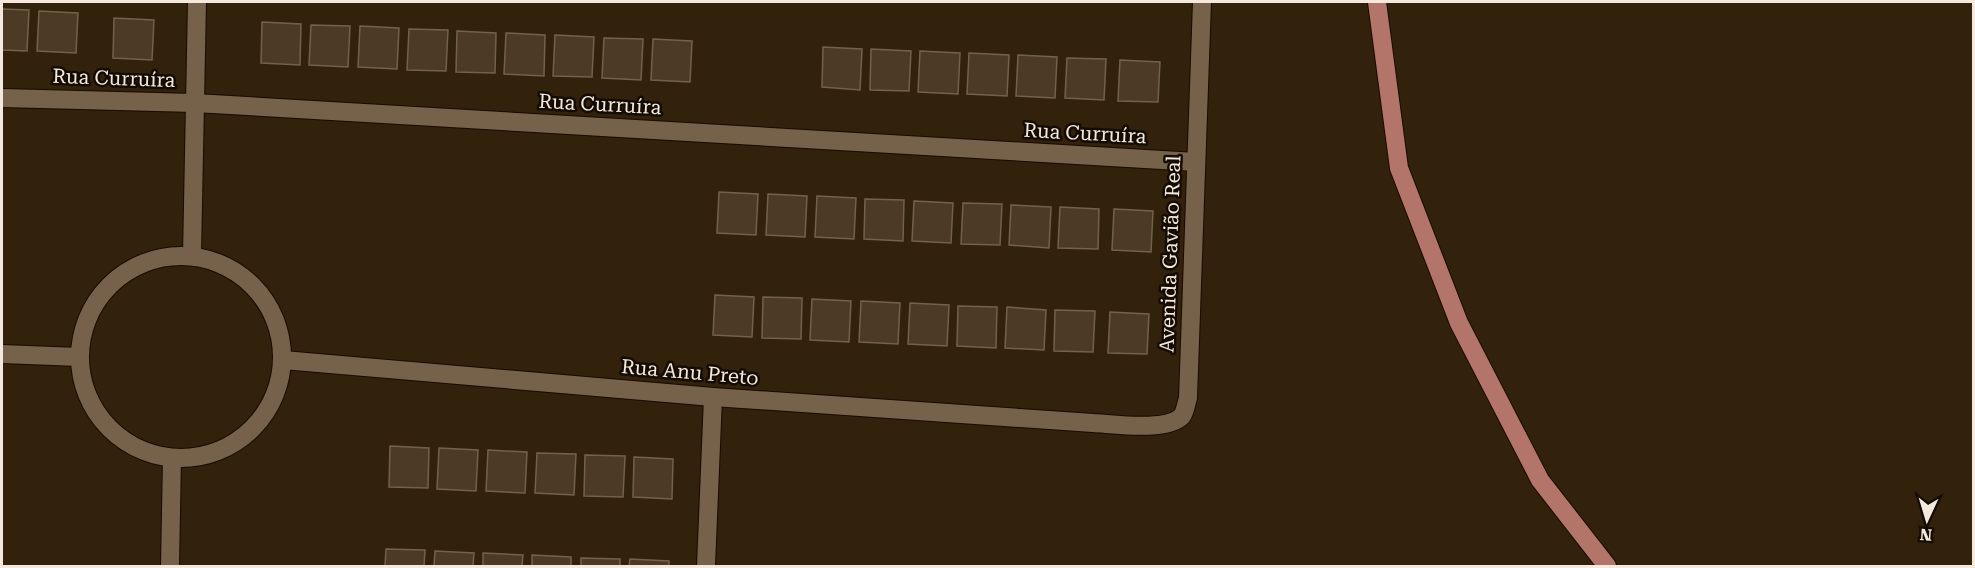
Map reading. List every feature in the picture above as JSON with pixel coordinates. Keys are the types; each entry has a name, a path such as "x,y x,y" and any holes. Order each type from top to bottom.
{"main road":[{"path":"1377,2 1399,168 1459,323 1540,480 1607,567"}],"street":[{"path":"192,255 197,2"},
{"name":"Avenida Gavião Real","path":"1093,423 1171,424 1183,415 1188,398 1202,2"},
{"name":"Rua Curruíra","path":"2,98 195,103 1196,162"},
{"path":"192,255 212,261 242,275 264,299 279,328 283,360 277,393 260,421 236,443 205,456 172,458 143,451 117,436 97,414 84,387 79,357 87,319 109,286 141,264 192,255"},
{"path":"2,354 79,357"},
{"name":"Rua Anu Preto","path":"283,360 713,396 1093,423"},
{"path":"706,567 713,396"},
{"path":"170,567 172,458"}],"building":[{"path":"2,9 29,10 27,51 2,50"},
{"path":"39,11 78,13 76,53 37,51"},
{"path":"114,18 154,20 152,60 113,58"},
{"path":"262,22 301,24 300,65 261,63"},
{"path":"311,25 350,26 348,67 309,65"},
{"path":"360,26 399,28 397,69 358,67"},
{"path":"409,29 448,30 446,71 407,70"},
{"path":"457,31 496,33 495,73 456,72"},
{"path":"506,33 545,35 544,76 504,74"},
{"path":"555,35 594,37 592,77 553,76"},
{"path":"604,38 643,39 641,80 602,78"},
{"path":"653,39 692,41 690,82 651,80"},
{"path":"823,47 862,49 860,90 822,87"},
{"path":"871,49 911,51 909,91 870,90"},
{"path":"920,51 960,53 958,94 918,92"},
{"path":"969,53 1009,55 1007,96 967,94"},
{"path":"1018,55 1057,57 1055,98 1016,96"},
{"path":"1067,58 1106,59 1104,100 1065,98"},
{"path":"1120,60 1160,62 1158,102 1118,101"},
{"path":"719,192 758,194 756,235 717,233"},
{"path":"768,194 807,196 805,237 766,235"},
{"path":"817,196 856,198 854,239 815,237"},
{"path":"865,199 904,200 903,241 864,239"},
{"path":"914,201 953,203 951,243 912,241"},
{"path":"963,203 1002,204 1000,245 961,244"},
{"path":"1011,205 1051,207 1049,248 1009,245"},
{"path":"1060,207 1099,209 1098,249 1058,248"},
{"path":"1114,209 1153,211 1151,252 1112,250"},
{"path":"715,295 754,297 752,337 713,335"},
{"path":"763,297 802,298 801,339 762,338"},
{"path":"812,299 851,301 849,342 810,340"},
{"path":"861,301 900,303 898,344 859,342"},
{"path":"910,303 949,305 947,346 908,344"},
{"path":"958,306 997,307 996,348 957,346"},
{"path":"1007,307 1046,310 1044,350 1005,348"},
{"path":"1055,310 1095,311 1093,352 1054,351"},
{"path":"1110,312 1149,314 1147,354 1108,353"},
{"path":"390,446 429,448 428,488 389,487"},
{"path":"439,448 478,450 476,491 437,489"},
{"path":"488,450 527,452 525,493 486,491"},
{"path":"537,453 576,454 574,495 535,493"},
{"path":"585,455 625,456 623,497 584,496"},
{"path":"634,457 673,459 672,499 633,497"},
{"path":"386,549 425,550 424,566 385,566"},
{"path":"435,551 474,553 473,566 434,566"},
{"path":"483,553 523,555 522,566 483,566"},
{"path":"532,555 571,557 571,566 532,566"},
{"path":"581,558 620,559 620,566 581,566"},
{"path":"630,559 669,561 669,566 629,566"}]}
